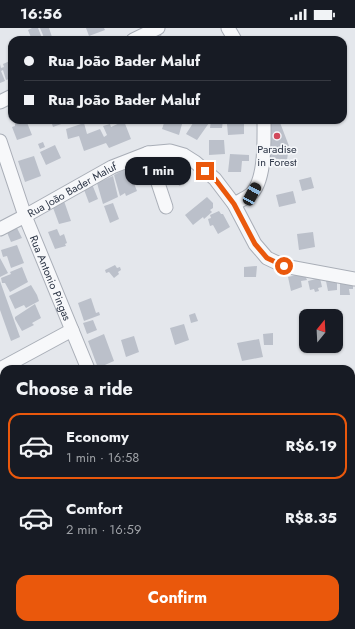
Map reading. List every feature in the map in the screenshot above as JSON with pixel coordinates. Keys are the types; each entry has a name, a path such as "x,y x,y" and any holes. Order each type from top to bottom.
{"street":[{"path":"141,36 158,28"},
{"path":"234,204 252,194 260,178 264,158 264,124"},
{"name":"Rua Antonio Pingas","path":"0,141 25,216 86,365"},
{"name":"Rua João Bader Maluf","path":"0,229 112,167 148,153 170,151 184,155 215,179 234,204 255,244 267,258 284,266 355,279"},
{"path":"148,153 166,207"},
{"path":"7,365 72,330"}],"building":[{"path":"38,28 41,36 30,36 28,30"},
{"path":"40,28 49,28 52,36 43,36"},
{"path":"86,28 104,28 105,30 89,36"},
{"path":"8,62 8,79 6,80 3,70 1,71 5,81 0,83 0,64 1,68 4,67 3,64"},
{"path":"15,124 28,124 32,135 17,140 12,127 15,126"},
{"path":"52,124 61,124 53,127"},
{"path":"84,124 87,134 100,129 104,137 107,135 103,126 110,124 111,127 118,124 125,124 131,139 109,148 106,143 84,151 79,136 68,139 66,129"},
{"path":"164,124 182,124 179,135 162,129"},
{"path":"192,124 208,124 197,140 186,134"},
{"path":"210,124 222,124 222,128 210,128"},
{"path":"227,124 244,124 244,134 228,135"},
{"name":"Paradise in Forest","path":"266,124 281,124 289,146 287,160 271,158 271,164 265,164"},
{"path":"209,140 224,140 225,154 209,155"},
{"path":"43,142 45,147 40,149 38,144"},
{"path":"55,145 61,158 46,165 40,152"},
{"path":"230,154 249,155 249,161 242,161 241,172 228,172"},
{"path":"34,156 41,176 25,182 18,161"},
{"path":"154,156 168,157 167,159 169,159 169,166 166,168 154,167"},
{"path":"175,163 188,173 180,186 165,175"},
{"path":"128,168 137,191 126,196 125,193 120,196 114,175"},
{"path":"113,176 118,197 103,204 97,183"},
{"path":"311,177 314,188 302,191 299,180"},
{"path":"92,184 98,199 89,203 83,187"},
{"path":"293,191 296,203 279,207 276,195"},
{"path":"207,197 213,203 213,208 210,210 212,212 204,219 203,217 193,225 185,215"},
{"path":"64,201 71,221 59,224 52,205"},
{"path":"113,203 119,219 110,223 104,206"},
{"path":"219,211 223,214 230,227 218,234 213,225 210,226 208,219 211,218 210,215"},
{"path":"16,226 22,238 11,242 6,230"},
{"path":"57,229 60,236 64,234 67,243 65,244 66,246 55,249 48,232"},
{"path":"313,232 315,247 299,250 297,234"},
{"path":"17,245 24,263 11,268 7,256 3,257 1,250"},
{"path":"0,258 8,273 0,277"},
{"path":"115,265 117,268 120,267 121,270 114,278 109,272 106,273 105,270"},
{"path":"257,266 256,277 244,277 244,267"},
{"path":"22,267 28,282 10,292 5,283 2,283 1,278"},
{"path":"304,273 307,280 301,281 302,287 291,291 288,277"},
{"path":"320,278 322,287 318,288 319,291 315,292 314,289 310,290 308,281"},
{"path":"338,280 339,283 337,283 337,290 328,291 326,281"},
{"path":"0,281 20,337 11,341 0,310"},
{"path":"340,281 353,281 353,289 349,289 350,295 340,295"},
{"path":"31,285 39,301 26,308 24,305 15,309 9,296"},
{"path":"91,298 96,313 99,312 100,315 84,321 78,303"},
{"path":"35,304 41,318 32,323 34,325 22,331 15,317"},
{"path":"195,313 198,321 191,323 189,315"},
{"path":"93,320 97,330 87,334 83,323"},
{"path":"184,324 189,340 175,345 170,328"},
{"path":"273,333 273,345 264,345 263,334"},
{"path":"104,334 114,361 105,365 97,365 88,341"},
{"path":"134,336 139,352 126,357 121,340"},
{"path":"259,339 263,357 242,361 237,343"}],"place":[{"name":"Paradise in Forest","path":"277,136"}],"route":[{"path":"205,171 215,179 234,204 255,244 267,258 284,266"}]}
